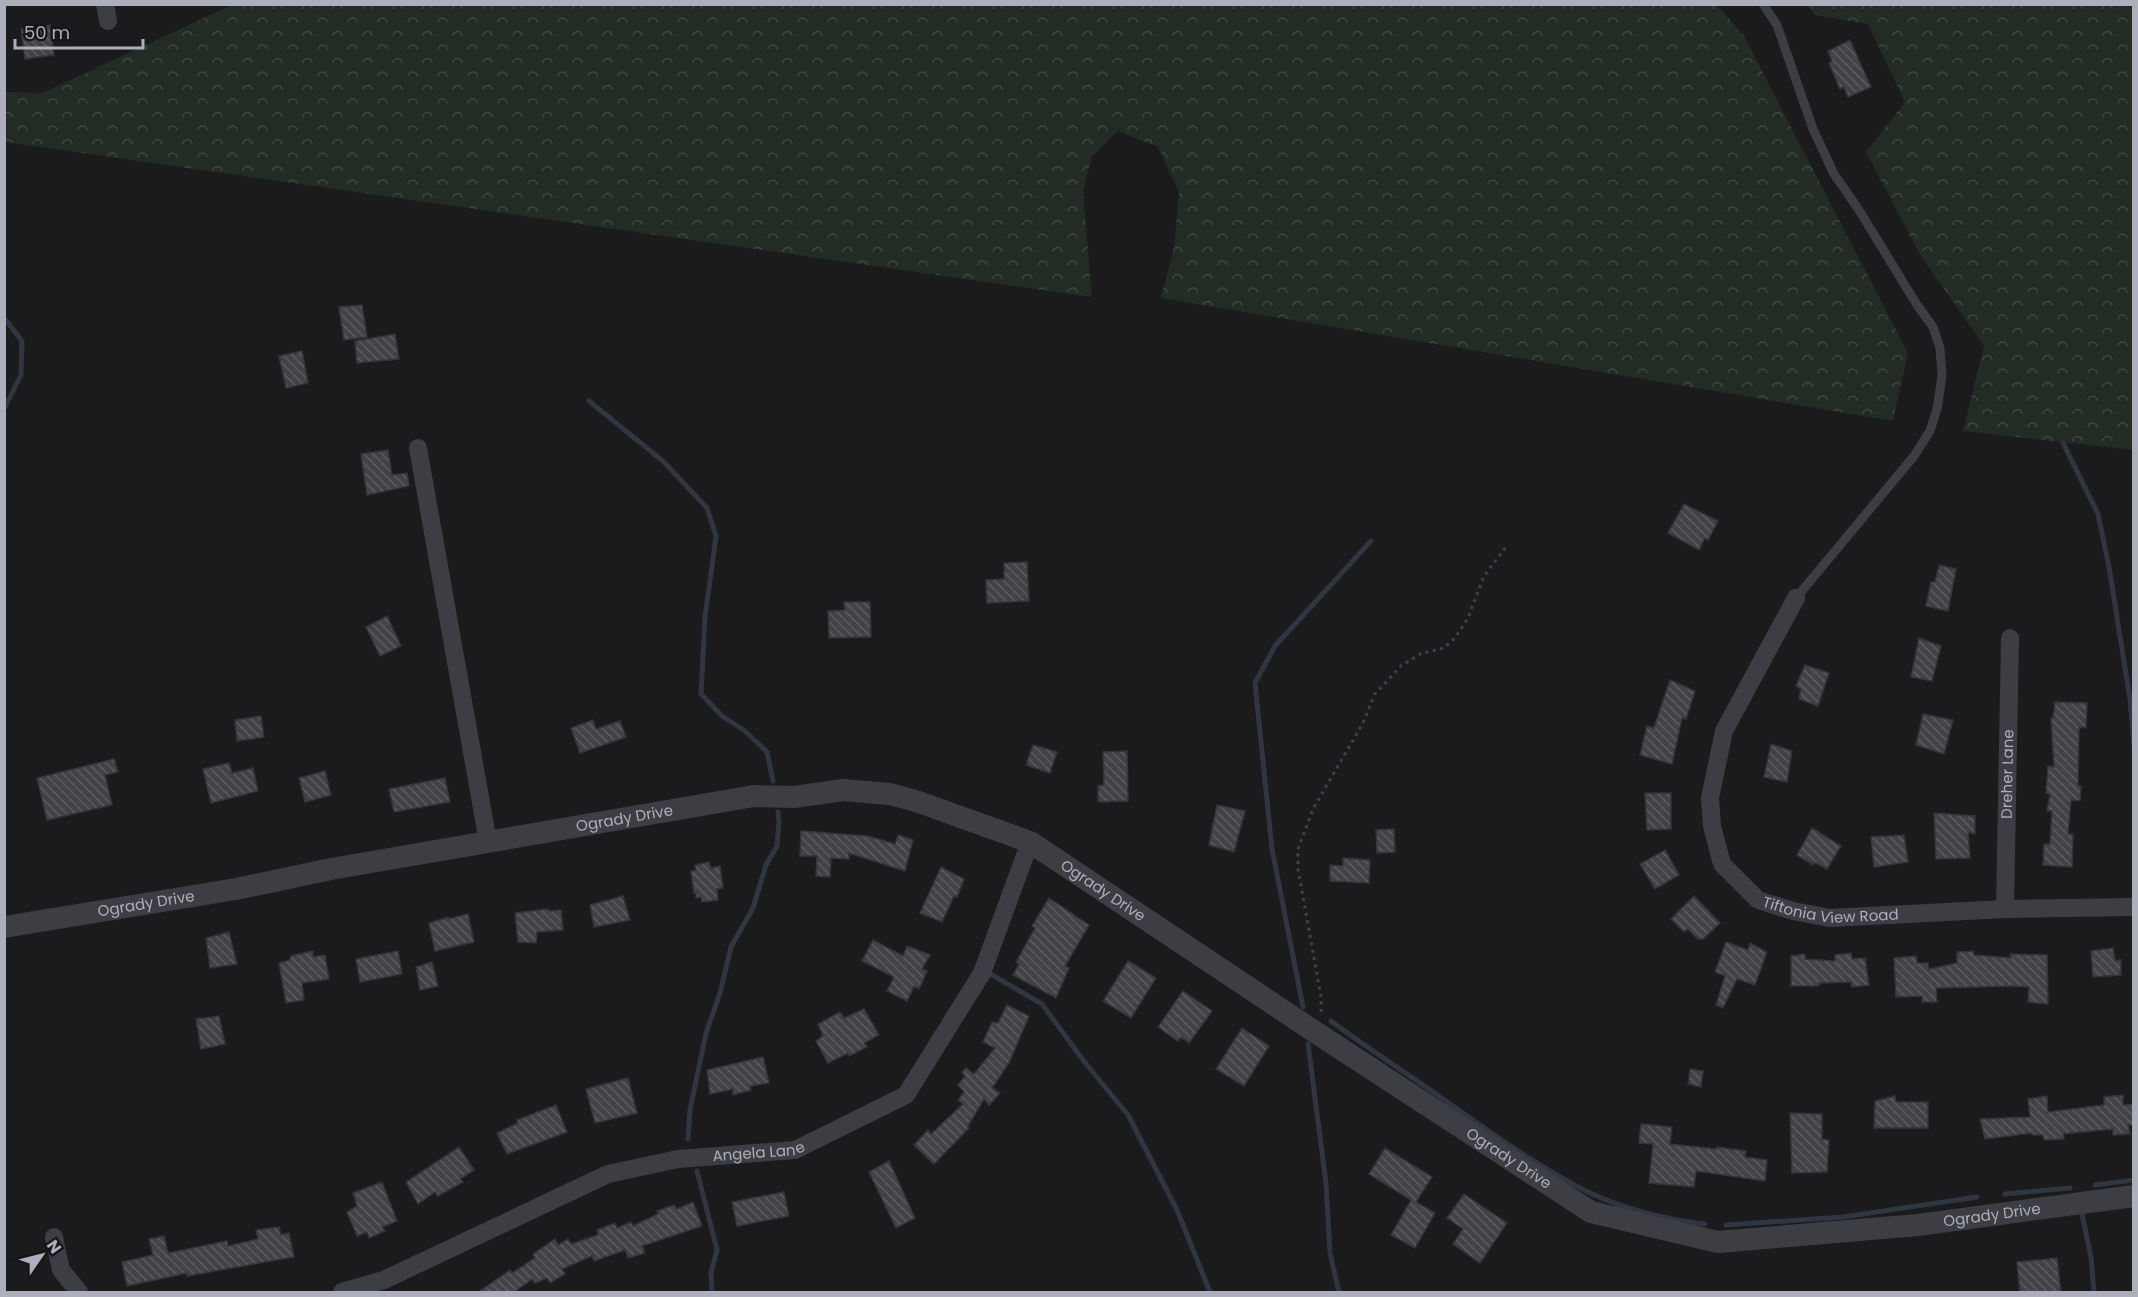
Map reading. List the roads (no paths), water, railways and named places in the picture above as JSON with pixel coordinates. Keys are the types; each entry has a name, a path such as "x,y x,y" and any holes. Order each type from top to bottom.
{"street":[{"path":"418,448 488,842"},
{"name":"Tiftonia View Road","path":"1796,598 1724,731 1710,798 1712,826 1722,864 1758,900 1793,911 1830,918 2005,909 2133,907"},
{"name":"Dreher Lane","path":"2005,909 2010,638"},
{"name":"Ogrady Drive","path":"4,927 259,885 332,869 754,796 794,797 843,790 890,794 916,801 1030,842 1591,1212 1718,1242 1918,1225 2133,1196"},
{"name":"Angela Lane","path":"342,1293 384,1280 608,1174 678,1159 795,1150 906,1095 982,973 1030,842"},
{"path":"54,1237 61,1270 79,1293"}],"lane":[{"path":"1763,4 1777,25 1813,129 1834,174 1933,327 1940,348 1941,367 1937,409 1930,431 1914,456 1796,598"}],"waterway":[{"path":"4,318 22,341 21,375 4,409"},
{"path":"589,401 664,462 707,508 716,536 705,617 701,694 722,716 745,731 767,752 773,781"},
{"path":"2063,443 2098,514 2109,567 2130,699 2134,746"},
{"path":"1303,1007 1272,849 1255,683 1275,646 1371,541"},
{"path":"688,1139 690,1110 706,1033 720,993 731,947 753,908 766,865 777,846 778,812"},
{"path":"992,975 1042,1004 1083,1060 1128,1115 1177,1210 1210,1292"},
{"path":"1331,1021 1493,1134 1567,1181 1599,1197 1629,1208 1676,1220 1705,1224"},
{"path":"1308,1044 1326,1183 1330,1253 1339,1292"},
{"path":"697,1171 717,1250 711,1273 712,1292"},
{"path":"2095,1185 2134,1180"},
{"path":"2005,1194 2070,1188"},
{"path":"1726,1225 1843,1217 1977,1197"},
{"path":"2082,1214 2091,1257 2094,1292"}]}
